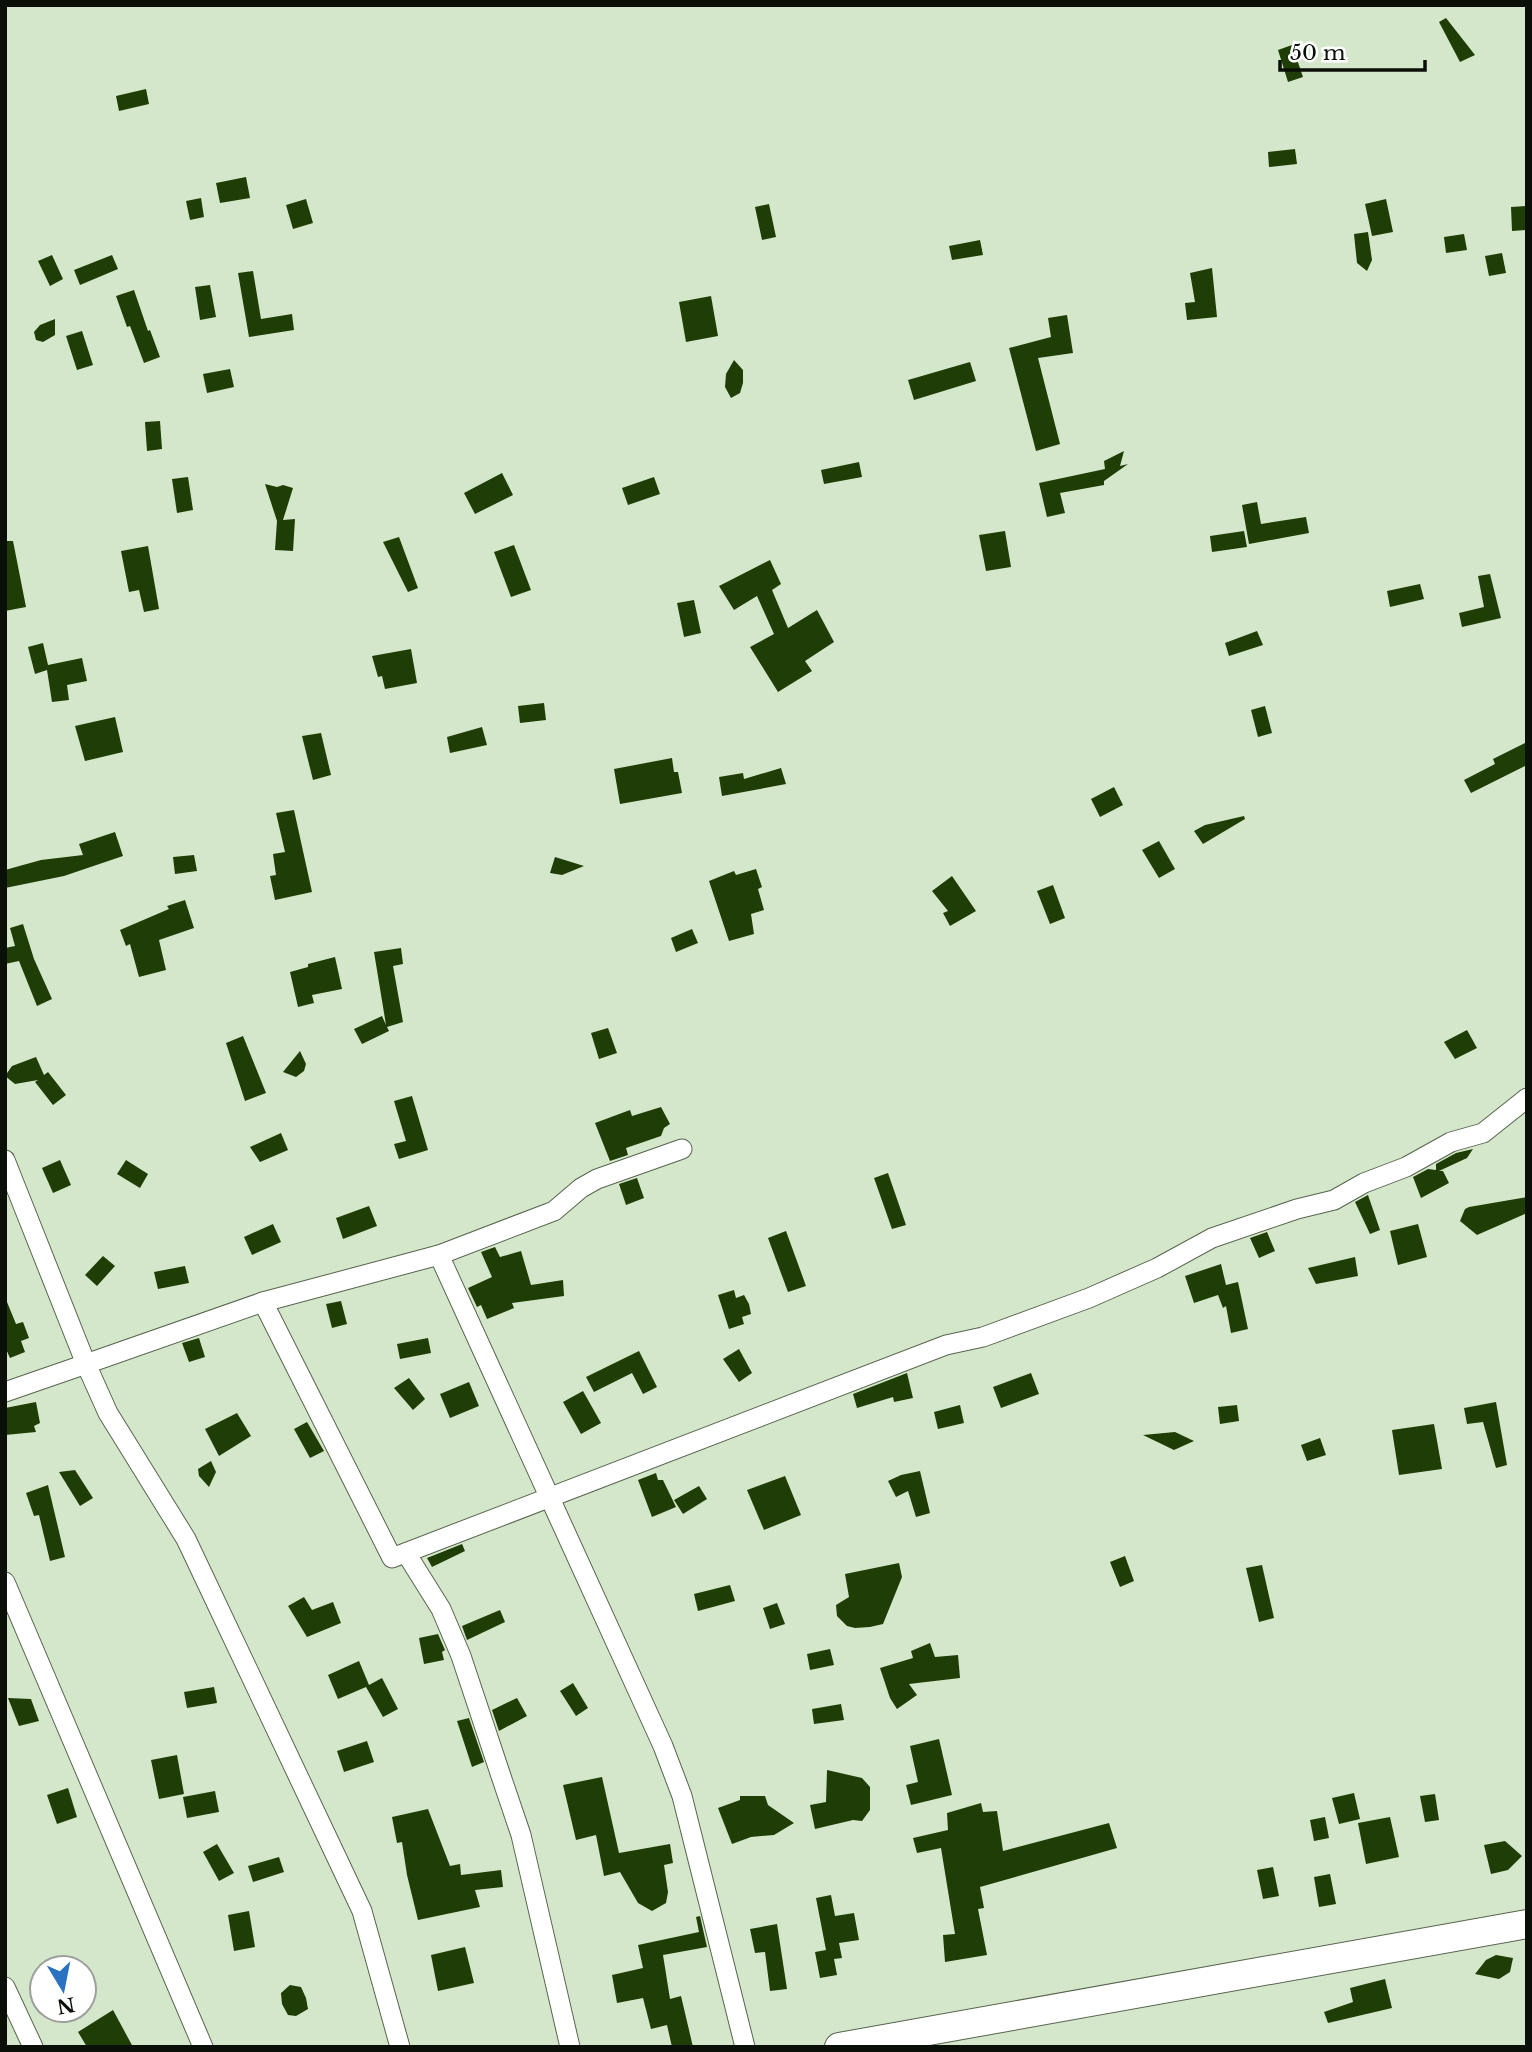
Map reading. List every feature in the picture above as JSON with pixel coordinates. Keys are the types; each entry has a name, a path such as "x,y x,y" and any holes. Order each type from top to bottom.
{"street":[{"path":"263,1302 392,1558 946,1345 984,1337 1089,1298 1157,1268 1212,1238 1297,1209 1334,1200 1363,1183 1406,1167 1451,1143 1483,1133 1527,1098"},
{"path":"5,1392 263,1302 439,1255 554,1211 581,1188 597,1179 682,1149"},
{"path":"5,1160 108,1413 186,1539 362,1911 400,2047"},
{"path":"439,1255 663,1746 682,1796 744,2047"},
{"path":"406,1553 441,1609 461,1656 521,1835 570,2047"},
{"path":"5,1582 203,2047"},
{"path":"839,2047 1527,1924"},
{"path":"5,1987 33,2047"}],"building":[{"path":"1446,18 1475,55 1460,62 1439,22"},
{"path":"1292,45 1303,77 1288,82 1278,50"},
{"path":"146,89 149,104 119,111 116,96"},
{"path":"1295,149 1297,164 1269,167 1268,152"},
{"path":"246,177 250,198 220,203 216,183"},
{"path":"201,198 204,217 190,220 186,201"},
{"path":"306,199 313,223 293,229 286,205"},
{"path":"1386,199 1393,232 1372,236 1365,204"},
{"path":"769,204 776,237 762,240 755,207"},
{"path":"1527,206 1527,230 1512,231 1511,207"},
{"path":"1368,232 1372,260 1367,271 1357,263 1354,234"},
{"path":"1464,234 1467,250 1446,253 1444,237"},
{"path":"980,240 983,255 952,260 949,246"},
{"path":"1502,253 1506,273 1489,276 1485,256"},
{"path":"52,255 63,279 50,286 38,261"},
{"path":"112,255 118,269 80,285 74,270"},
{"path":"1212,268 1217,317 1187,320 1185,303 1195,302 1190,273"},
{"path":"253,271 261,319 292,314 294,330 249,337 238,273"},
{"path":"210,285 216,317 200,320 195,287"},
{"path":"134,290 160,357 144,363 116,296"},
{"path":"711,296 718,336 686,342 679,302"},
{"path":"1067,315 1073,353 1038,358 1060,444 1036,451 1009,348 1051,337 1048,318"},
{"path":"55,319 55,335 43,342 36,340 34,332 40,325"},
{"path":"82,331 93,365 77,370 66,336"},
{"path":"734,360 743,370 743,383 740,393 731,398 725,387 726,374"},
{"path":"970,362 976,381 914,400 908,380"},
{"path":"230,369 234,387 207,393 203,374"},
{"path":"160,421 162,449 147,451 145,422"},
{"path":"1124,451 1120,466 1128,464 1104,481 1104,485 1060,493 1065,513 1047,517 1039,483 1105,469 1104,461"},
{"path":"859,462 862,477 824,484 821,470"},
{"path":"502,473 513,495 475,514 464,493"},
{"path":"188,477 193,510 177,513 172,479"},
{"path":"654,477 660,494 628,505 622,488"},
{"path":"265,484 293,488 283,520 295,519 293,551 275,550 277,521"},
{"path":"1257,502 1261,524 1306,517 1309,533 1249,544 1242,505"},
{"path":"1005,531 1011,567 986,571 979,535"},
{"path":"1244,531 1247,547 1212,552 1210,536"},
{"path":"399,537 418,588 408,592 383,542"},
{"path":"5,541 13,541 26,607 5,611"},
{"path":"514,545 531,590 511,597 494,552"},
{"path":"148,546 159,609 144,612 139,590 129,592 121,551"},
{"path":"770,560 781,584 772,590 788,628 817,610 834,642 805,661 812,671 778,692 750,647 774,634 757,596 734,610 719,586"},
{"path":"1490,574 1501,618 1462,627 1459,613 1484,607 1478,576"},
{"path":"1420,584 1424,599 1390,607 1387,591"},
{"path":"694,600 701,633 684,637 677,603"},
{"path":"1257,631 1263,645 1229,656 1225,643"},
{"path":"43,643 48,665 82,658 87,681 67,685 69,700 52,702 47,670 35,674 28,647"},
{"path":"411,649 417,683 385,689 382,676 378,677 372,656"},
{"path":"544,703 546,720 520,723 518,706"},
{"path":"1265,706 1272,733 1258,737 1251,710"},
{"path":"115,717 123,752 85,761 75,726"},
{"path":"482,727 487,745 450,753 447,737"},
{"path":"321,733 331,775 313,780 302,736"},
{"path":"1527,742 1527,765 1471,793 1464,780 1495,764 1493,759"},
{"path":"672,758 682,793 620,804 614,769"},
{"path":"781,768 786,784 722,796 719,777 743,773 744,779"},
{"path":"1114,787 1123,805 1100,817 1091,799"},
{"path":"294,810 312,892 275,900 270,876 276,875 273,854 285,852 276,813"},
{"path":"1244,816 1245,819 1203,844 1194,831 1205,825"},
{"path":"115,832 123,856 64,876 5,888 5,870 41,860 83,855 79,844"},
{"path":"1159,841 1175,869 1159,878 1142,850"},
{"path":"194,855 197,871 175,874 173,857"},
{"path":"555,857 584,866 562,875 550,873"},
{"path":"756,869 762,887 758,889 764,910 751,914 754,934 729,941 709,881 734,871 736,875"},
{"path":"952,876 976,911 950,926 943,913 948,911 932,891"},
{"path":"1053,885 1065,918 1050,924 1037,891"},
{"path":"185,900 194,928 159,940 166,970 139,977 130,944 126,946 120,930"},
{"path":"23,924 34,959 52,999 37,1006 19,961 5,964 5,948 15,946 10,928"},
{"path":"692,929 698,943 676,952 671,938"},
{"path":"401,948 403,964 393,966 403,1022 387,1027 389,1031 362,1044 354,1029 382,1016 386,1025 374,952"},
{"path":"335,957 342,989 312,995 314,1003 298,1007 290,972"},
{"path":"608,1028 617,1053 599,1059 591,1033"},
{"path":"1467,1030 1477,1048 1455,1059 1444,1042"},
{"path":"243,1036 266,1093 245,1101 226,1043"},
{"path":"300,1051 306,1064 304,1071 296,1077 283,1072"},
{"path":"36,1057 44,1075 48,1072 66,1095 53,1105 35,1082 38,1080 15,1084 5,1076 12,1066"},
{"path":"412,1096 428,1150 399,1159 394,1144 406,1141 394,1101"},
{"path":"661,1107 670,1124 664,1128 661,1136 626,1148 628,1155 610,1161 595,1123 630,1110 632,1116"},
{"path":"281,1133 288,1150 260,1162 250,1147"},
{"path":"1473,1149 1467,1158 1439,1171 1443,1171 1449,1183 1421,1198 1413,1177 1428,1169 1436,1170 1436,1164 1456,1153"},
{"path":"60,1160 71,1185 53,1193 42,1168"},
{"path":"126,1160 148,1174 140,1188 117,1174"},
{"path":"888,1173 906,1225 892,1229 874,1178"},
{"path":"637,1178 644,1198 626,1205 619,1184"},
{"path":"1368,1195 1380,1230 1370,1234 1355,1202"},
{"path":"1527,1197 1527,1213 1477,1235 1460,1221 1465,1209 1469,1207"},
{"path":"369,1206 377,1226 343,1239 336,1218"},
{"path":"273,1224 281,1242 252,1255 244,1237"},
{"path":"1418,1224 1427,1257 1398,1265 1390,1231"},
{"path":"786,1231 806,1286 788,1292 768,1238"},
{"path":"1267,1232 1275,1251 1259,1258 1250,1238"},
{"path":"495,1247 500,1257 521,1251 531,1285 563,1280 564,1296 512,1303 514,1308 487,1319 481,1305 477,1307 468,1288 492,1277 481,1252"},
{"path":"103,1256 115,1266 97,1286 85,1275"},
{"path":"1355,1257 1358,1276 1316,1284 1308,1268"},
{"path":"1221,1264 1226,1285 1238,1282 1248,1329 1231,1333 1226,1306 1223,1308 1218,1295 1194,1303 1185,1276"},
{"path":"185,1266 189,1283 158,1289 154,1272"},
{"path":"734,1290 736,1298 744,1295 751,1314 742,1317 744,1324 729,1329 718,1295"},
{"path":"341,1301 347,1324 332,1328 326,1304"},
{"path":"5,1302 16,1324 23,1322 29,1338 21,1341 25,1352 10,1358 5,1347"},
{"path":"199,1338 205,1357 189,1362 182,1343"},
{"path":"428,1338 431,1353 400,1359 397,1344"},
{"path":"739,1349 752,1373 739,1382 723,1359"},
{"path":"639,1351 657,1387 643,1394 632,1373 594,1392 586,1377"},
{"path":"907,1373 913,1398 894,1402 893,1397 857,1408 853,1394"},
{"path":"1031,1373 1039,1394 1001,1408 993,1387"},
{"path":"409,1378 425,1399 413,1410 394,1388"},
{"path":"469,1382 479,1406 450,1418 440,1394"},
{"path":"583,1391 601,1423 581,1434 563,1402"},
{"path":"36,1402 40,1423 34,1426 36,1432 5,1435 5,1408"},
{"path":"1496,1402 1507,1465 1496,1468 1483,1422 1467,1424 1464,1408"},
{"path":"960,1405 964,1423 938,1429 934,1412"},
{"path":"1237,1405 1239,1421 1220,1424 1218,1407"},
{"path":"237,1413 251,1436 219,1456 205,1429"},
{"path":"307,1422 324,1451 310,1458 294,1429"},
{"path":"1434,1424 1442,1469 1399,1475 1392,1430"},
{"path":"1175,1432 1194,1441 1174,1450 1143,1435"},
{"path":"1320,1438 1326,1455 1307,1461 1301,1445"},
{"path":"211,1461 216,1472 209,1487 199,1476 198,1469"},
{"path":"75,1470 93,1498 80,1506 59,1472"},
{"path":"920,1471 930,1513 916,1517 908,1491 896,1497 888,1481"},
{"path":"656,1473 658,1480 663,1480 676,1507 652,1517 638,1480"},
{"path":"785,1476 801,1515 764,1530 747,1490"},
{"path":"48,1485 65,1557 50,1561 39,1515 34,1516 26,1493"},
{"path":"699,1486 707,1499 683,1514 674,1500"},
{"path":"462,1544 465,1551 432,1567 427,1558"},
{"path":"1125,1556 1134,1581 1120,1587 1110,1562"},
{"path":"899,1563 902,1577 883,1624 855,1628 847,1626 837,1616 836,1605 849,1597 845,1574"},
{"path":"1262,1565 1274,1618 1259,1622 1246,1568"},
{"path":"730,1585 735,1601 698,1611 694,1594"},
{"path":"304,1597 312,1610 333,1602 341,1623 307,1637 288,1606"},
{"path":"777,1603 785,1624 770,1629 763,1608"},
{"path":"500,1610 505,1622 467,1640 462,1626"},
{"path":"438,1634 445,1650 442,1652 444,1660 424,1664 419,1638"},
{"path":"930,1643 935,1657 958,1655 960,1678 909,1684 917,1695 897,1709 890,1698 880,1668 913,1658 911,1651"},
{"path":"830,1649 834,1665 810,1670 807,1654"},
{"path":"359,1661 369,1685 382,1678 398,1709 383,1717 366,1687 338,1699 328,1675"},
{"path":"573,1683 588,1708 576,1716 560,1691"},
{"path":"214,1687 217,1703 187,1708 184,1692"},
{"path":"8,1698 31,1699 39,1721 19,1726"},
{"path":"517,1698 527,1716 499,1731 492,1710"},
{"path":"841,1704 844,1720 814,1724 812,1709"},
{"path":"469,1718 484,1762 472,1767 457,1721"},
{"path":"939,1739 952,1795 911,1805 906,1785 918,1782 910,1746"},
{"path":"367,1741 374,1762 344,1772 337,1751"},
{"path":"177,1755 184,1794 159,1799 151,1760"},
{"path":"827,1770 862,1778 870,1787 870,1810 862,1821 853,1820 815,1829 810,1805 826,1802"},
{"path":"602,1777 619,1853 670,1844 673,1863 664,1865 668,1892 666,1903 652,1911 638,1903 620,1872 604,1876 596,1835 576,1840 563,1785"},
{"path":"68,1788 77,1817 57,1824 47,1795"},
{"path":"215,1791 219,1812 187,1818 183,1797"},
{"path":"1354,1793 1360,1819 1339,1824 1332,1798"},
{"path":"1435,1794 1439,1820 1425,1822 1420,1796"},
{"path":"740,1796 765,1796 768,1805 794,1823 774,1835 751,1837 732,1844 718,1808 740,1800"},
{"path":"981,1803 983,1812 997,1811 1003,1851 1109,1823 1117,1848 980,1887 984,1908 978,1909 987,1955 945,1962 943,1935 955,1934 941,1848 917,1853 913,1838 948,1830 947,1813"},
{"path":"428,1809 450,1866 460,1864 461,1875 501,1870 503,1887 475,1890 480,1907 418,1920 402,1842 397,1843 392,1817"},
{"path":"1325,1817 1329,1838 1314,1841 1310,1820"},
{"path":"1390,1817 1399,1857 1366,1864 1358,1823"},
{"path":"1505,1841 1522,1856 1508,1870 1491,1874 1484,1845"},
{"path":"217,1844 234,1873 219,1881 203,1852"},
{"path":"279,1857 284,1872 253,1882 248,1866"},
{"path":"1273,1867 1279,1896 1263,1899 1257,1870"},
{"path":"1330,1874 1336,1904 1319,1907 1314,1877"},
{"path":"831,1895 835,1916 854,1913 859,1940 839,1943 842,1958 834,1959 837,1975 820,1978 815,1952 826,1950 816,1898"},
{"path":"249,1911 255,1947 234,1951 228,1915"},
{"path":"700,1916 707,1947 663,1955 670,1999 681,1996 693,2047 672,2047 667,2025 651,2029 643,1998 617,2003 612,1975 643,1968 638,1945 699,1932 696,1917"},
{"path":"777,1924 787,1989 770,1991 765,1952 755,1953 750,1929"},
{"path":"465,1947 474,1983 438,1991 431,1955"},
{"path":"1496,1955 1513,1958 1510,1972 1499,1979 1475,1974 1486,1960"},
{"path":"1385,1979 1392,2008 1328,2023 1324,2012 1353,2002 1350,1988"},
{"path":"290,1985 301,1987 306,1998 308,2009 296,2016 288,2015 282,2004 281,1993"},
{"path":"113,2010 133,2047 87,2047 78,2032 91,2024 98,2024 98,2019"}]}
